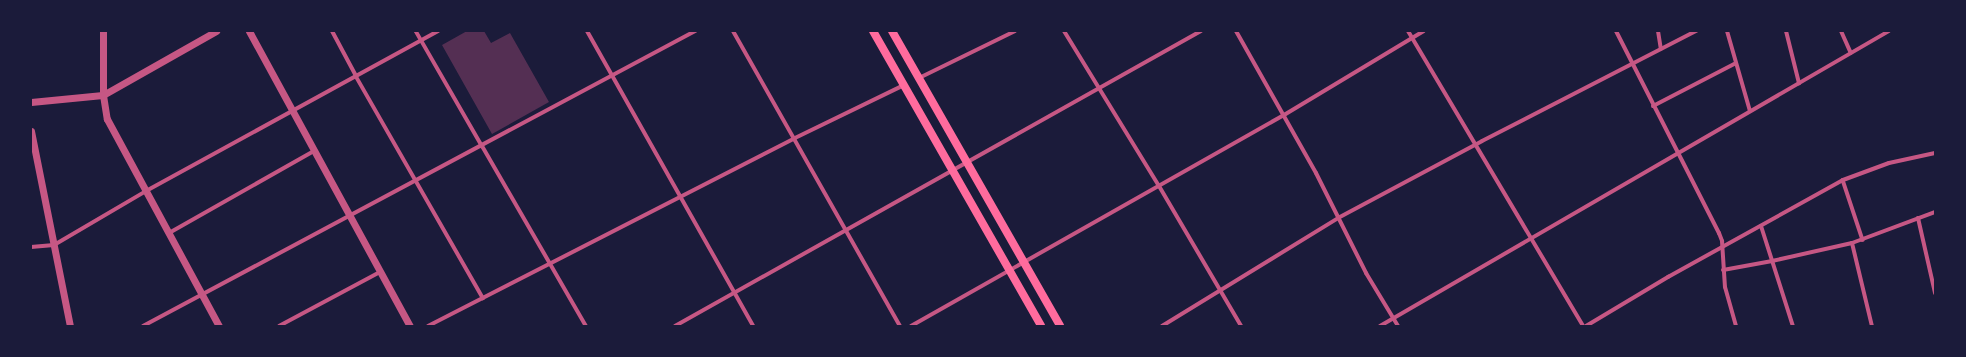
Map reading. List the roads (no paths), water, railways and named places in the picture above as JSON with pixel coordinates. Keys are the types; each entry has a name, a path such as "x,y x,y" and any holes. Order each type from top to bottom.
{"main road":[{"path":"873,31 1041,326"},
{"path":"892,31 1060,326"}],"street":[{"path":"103,31 103,95 107,119 219,326"},
{"path":"31,102 103,95 216,31"},
{"path":"249,31 410,326"},
{"path":"332,31 415,182 483,298"},
{"path":"416,31 586,326"},
{"path":"31,247 54,246 146,191 438,31"},
{"path":"587,31 753,326"},
{"path":"143,326 350,217 695,31"},
{"path":"733,31 795,138 900,326"},
{"path":"918,78 1015,31"},
{"path":"1064,31 1101,89 1241,326"},
{"path":"675,326 966,162 1101,89 1202,31"},
{"path":"1236,31 1284,115 1366,273 1398,326"},
{"path":"1408,31 1585,326 1843,180 1884,164 1935,153"},
{"path":"911,326 1284,115 1424,31"},
{"path":"1616,31 1719,233 1728,303 1736,326"},
{"path":"1658,31 1661,49"},
{"path":"1162,326 1338,218 1475,144 1696,31"},
{"path":"1727,31 1750,111"},
{"path":"1786,31 1799,83"},
{"path":"1841,31 1851,53"},
{"path":"1380,326 1889,31"},
{"path":"1653,106 1736,63"},
{"path":"428,326 795,138 904,85"},
{"path":"31,131 70,326"},
{"path":"169,233 314,151"},
{"path":"1843,180 1863,240"},
{"path":"1723,270 1772,261 1863,240 1935,212"},
{"path":"1918,218 1935,294"},
{"path":"1761,226 1793,326"},
{"path":"1852,243 1872,326"},
{"path":"279,326 380,272"}]}
